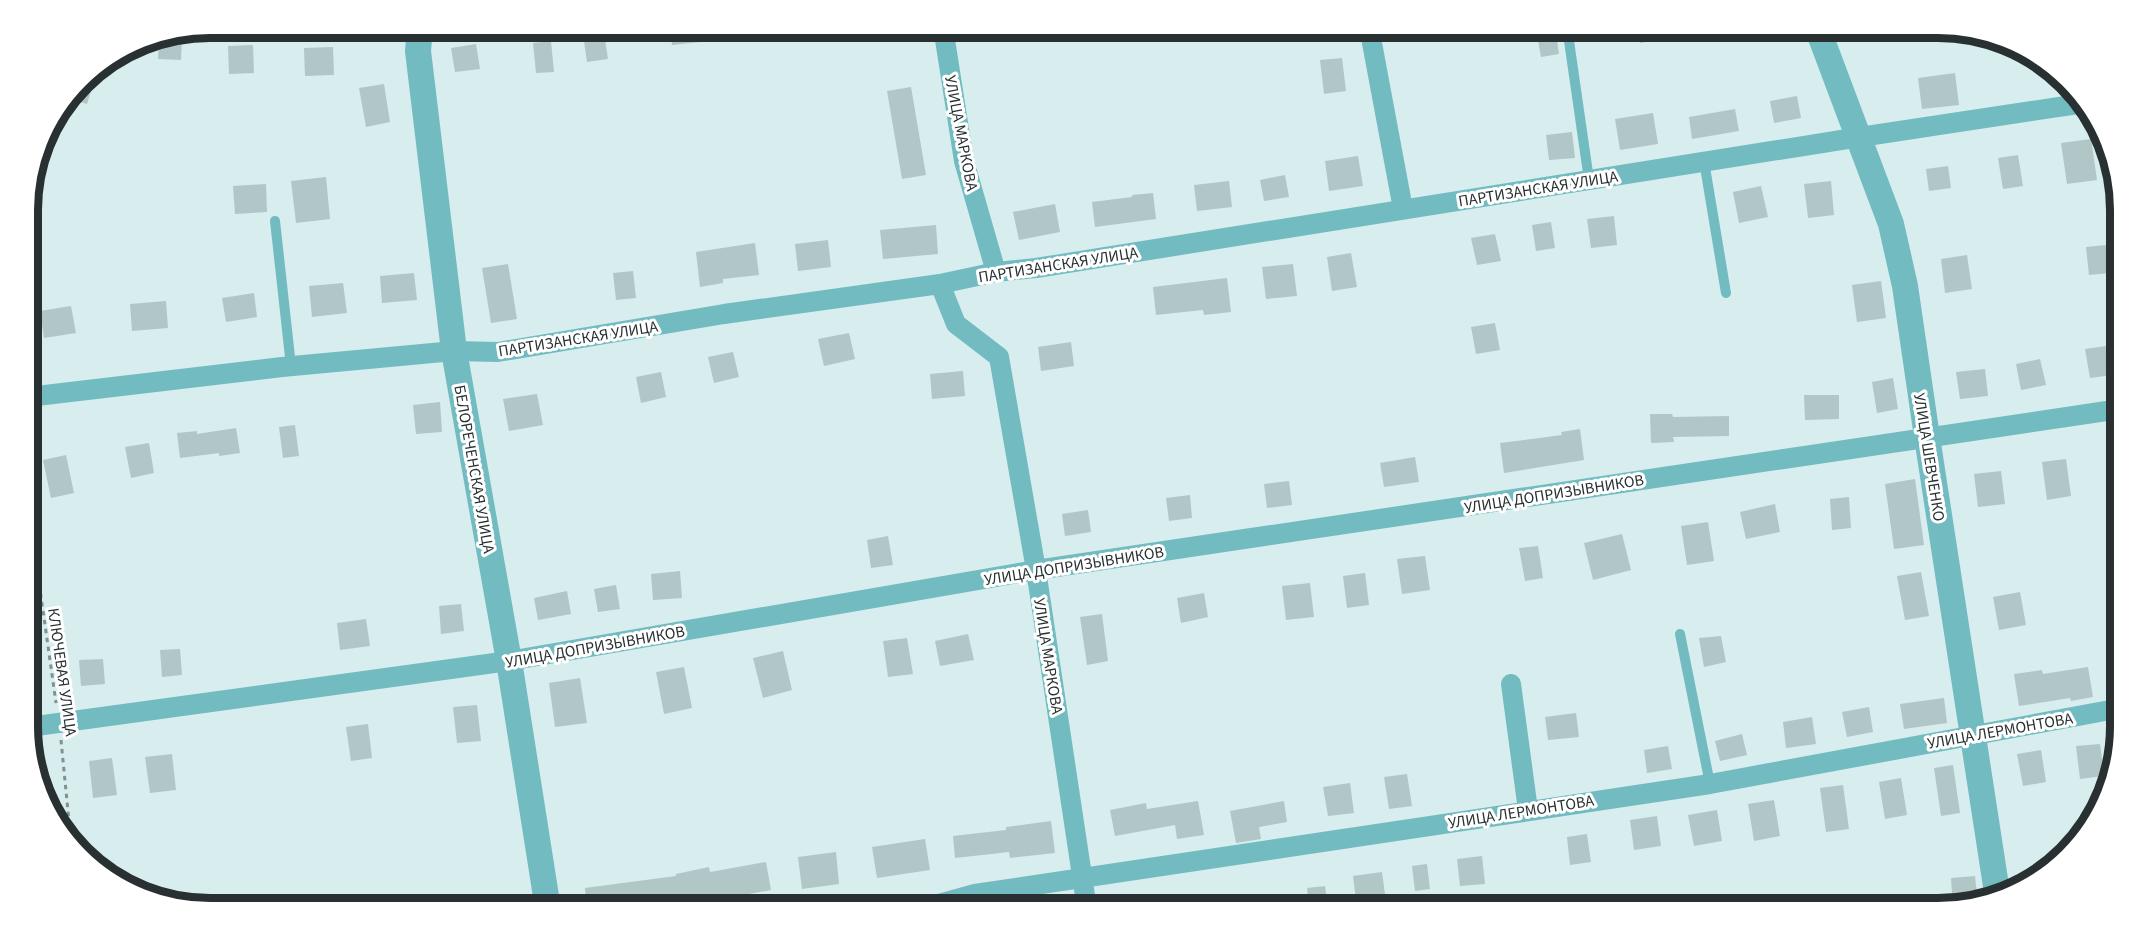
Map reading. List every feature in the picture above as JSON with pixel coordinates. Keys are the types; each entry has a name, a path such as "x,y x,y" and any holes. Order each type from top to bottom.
{"street":[{"name":"БЕЛОРЕЧЕНСКАЯ УЛИЦА","path":"419,38 418,51 454,351 509,661 546,898"},
{"name":"УЛИЦА МАРКОВА","path":"945,38 964,161 996,272"},
{"path":"1371,38 1403,209"},
{"name":"УЛИЦА ШЕВЧЕНКО","path":"1821,38 1891,224 1905,286 1996,888"},
{"name":"ПАРТИЗАНСКАЯ УЛИЦА","path":"38,396 291,366 454,351 498,352 724,314 940,284 996,272 1035,268 1704,161 2075,105"},
{"name":"УЛИЦА МАРКОВА","path":"940,284 956,324 999,357 1036,570 1086,898"},
{"name":"УЛИЦА ДОПРИЗЫВНИКОВ","path":"38,726 509,661 1036,570 2110,411"},
{"path":"1511,684 1528,810"},
{"name":"УЛИЦА ЛЕРМОНТОВА","path":"961,898 1710,784 2110,710"}],"lane":[{"path":"1569,38 1589,180"},
{"path":"1704,161 1726,293"},
{"path":"275,221 291,366"},
{"path":"1680,634 1710,784"}],"path":[{"name":"КЛЮЧЕВАЯ УЛИЦА","path":"38,575 59,723 69,825"}],"building":[{"path":"584,38 605,38 608,59 587,62"},
{"path":"671,38 699,38 700,42 672,45"},
{"path":"1538,38 1557,38 1559,54 1541,57"},
{"path":"1639,38 1668,38 1640,43"},
{"path":"182,40 181,60 158,59 159,45"},
{"path":"551,41 554,72 536,73 533,43"},
{"path":"476,44 480,69 455,72 451,48"},
{"path":"253,45 254,73 229,74 228,46"},
{"path":"333,47 334,75 305,76 304,48"},
{"path":"1342,58 1346,91 1324,94 1320,60"},
{"path":"1955,73 1959,105 1922,109 1918,78"},
{"path":"94,82 87,104 76,101"},
{"path":"384,84 390,122 366,127 359,88"},
{"path":"911,87 926,175 902,179 887,91"},
{"path":"1797,96 1801,118 1774,123 1770,101"},
{"path":"1735,109 1739,131 1692,139 1689,117"},
{"path":"1653,113 1658,144 1620,150 1615,119"},
{"path":"1572,132 1575,158 1549,160 1546,135"},
{"path":"2091,139 2097,180 2067,184 2061,143"},
{"path":"2018,155 2023,186 2003,189 1998,158"},
{"path":"1358,156 1363,186 1329,191 1325,161"},
{"path":"1948,166 1951,188 1929,191 1926,169"},
{"path":"1285,175 1289,197 1264,201 1260,180"},
{"path":"326,177 330,219 296,223 291,181"},
{"path":"1229,181 1232,207 1197,211 1194,185"},
{"path":"1831,181 1834,215 1808,218 1804,184"},
{"path":"266,184 267,212 235,214 233,186"},
{"path":"1761,186 1768,217 1739,223 1733,192"},
{"path":"1153,193 1156,219 1095,227 1092,202"},
{"path":"1055,204 1060,232 1019,240 1013,212"},
{"path":"1614,216 1617,245 1591,248 1587,219"},
{"path":"1551,222 1555,248 1536,251 1532,225"},
{"path":"936,225 938,254 883,259 880,230"},
{"path":"1495,234 1501,261 1477,265 1471,238"},
{"path":"828,240 831,267 798,271 795,244"},
{"path":"755,243 759,275 723,279 723,283 700,287 696,252"},
{"path":"2106,245 2110,273 2089,275 2086,247"},
{"path":"1351,253 1357,287 1332,291 1327,257"},
{"path":"1967,255 1972,289 1945,293 1941,259"},
{"path":"508,264 517,319 491,323 482,268"},
{"path":"1293,264 1297,296 1266,299 1262,267"},
{"path":"633,271 636,298 616,300 613,273"},
{"path":"414,273 417,300 382,303 380,276"},
{"path":"1227,278 1231,312 1204,315 1203,310 1156,315 1153,287"},
{"path":"1881,281 1886,318 1857,322 1852,285"},
{"path":"343,283 347,313 312,317 309,286"},
{"path":"254,293 257,317 226,322 222,298"},
{"path":"166,301 168,328 132,331 130,304"},
{"path":"71,306 76,333 44,338 40,311"},
{"path":"1495,323 1500,350 1476,354 1471,327"},
{"path":"849,333 855,359 824,366 818,339"},
{"path":"1071,342 1074,366 1041,371 1038,347"},
{"path":"2110,345 2110,375 2090,378 2085,349"},
{"path":"733,352 739,377 714,383 708,357"},
{"path":"2040,359 2046,385 2021,390 2016,364"},
{"path":"1985,369 1988,396 1960,399 1956,372"},
{"path":"963,371 965,396 932,399 930,374"},
{"path":"661,372 666,397 641,403 636,377"},
{"path":"1893,378 1898,409 1877,413 1872,382"},
{"path":"537,394 543,425 509,431 503,399"},
{"path":"1804,395 1839,395 1839,419 1805,420"},
{"path":"440,402 442,432 416,434 413,405"},
{"path":"1650,414 1672,414 1673,417 1729,416 1729,436 1673,437 1674,442 1651,443"},
{"path":"295,425 299,456 283,458 279,427"},
{"path":"236,428 240,453 180,458 177,433 197,431 197,434"},
{"path":"1580,429 1584,460 1504,473 1500,443 1562,435 1561,432"},
{"path":"149,443 154,473 131,478 125,447"},
{"path":"66,455 74,493 51,498 43,460"},
{"path":"1415,457 1419,482 1384,487 1380,463"},
{"path":"2066,459 2071,496 2047,500 2042,462"},
{"path":"2001,471 2005,504 1978,507 1974,474"},
{"path":"1915,479 1924,545 1894,549 1885,484"},
{"path":"1289,481 1292,505 1267,508 1264,484"},
{"path":"1190,495 1192,518 1169,521 1166,498"},
{"path":"1849,497 1851,528 1832,530 1830,499"},
{"path":"1775,504 1780,532 1746,539 1740,512"},
{"path":"1088,510 1091,532 1065,536 1062,514"},
{"path":"1708,522 1714,561 1687,565 1681,526"},
{"path":"1622,534 1631,570 1593,580 1584,543"},
{"path":"888,536 893,565 871,568 867,540"},
{"path":"1538,546 1543,578 1525,581 1519,548"},
{"path":"1425,556 1430,590 1402,594 1397,559"},
{"path":"680,571 682,598 653,600 651,574"},
{"path":"1921,572 1929,616 1905,620 1897,576"},
{"path":"1365,573 1369,605 1347,608 1343,576"},
{"path":"1310,583 1314,617 1286,620 1282,586"},
{"path":"616,585 620,609 598,612 594,589"},
{"path":"567,591 571,614 538,620 534,598"},
{"path":"2020,592 2026,625 1999,630 1993,597"},
{"path":"1204,593 1208,617 1181,623 1177,598"},
{"path":"461,604 464,631 441,634 439,606"},
{"path":"1102,614 1108,661 1087,665 1080,617"},
{"path":"366,619 370,646 340,650 337,623"},
{"path":"968,634 974,660 940,666 935,641"},
{"path":"1721,636 1726,662 1704,667 1699,638"},
{"path":"907,638 913,674 888,677 883,641"},
{"path":"180,649 182,675 162,677 160,650"},
{"path":"783,651 792,690 763,698 753,658"},
{"path":"103,659 105,684 81,686 79,660"},
{"path":"684,667 692,708 664,714 656,672"},
{"path":"2088,667 2093,697 2019,706 2014,674 2042,670 2043,674"},
{"path":"580,678 587,723 555,727 549,683"},
{"path":"1944,698 1947,723 1904,729 1900,704"},
{"path":"477,705 481,741 457,743 453,707"},
{"path":"1869,707 1873,732 1847,737 1842,712"},
{"path":"1576,713 1579,737 1548,740 1545,717"},
{"path":"1812,717 1816,744 1786,748 1783,722"},
{"path":"368,724 372,758 351,761 346,727"},
{"path":"1742,734 1747,755 1720,761 1715,741"},
{"path":"2100,744 2103,776 2080,779 2076,746"},
{"path":"1668,746 1672,769 1647,773 1644,750"},
{"path":"2041,750 2046,782 2023,786 2017,754"},
{"path":"172,754 176,790 150,793 145,757"},
{"path":"112,758 117,795 93,798 89,761"},
{"path":"1953,765 1960,813 1941,816 1934,768"},
{"path":"1407,774 1412,806 1389,809 1384,777"},
{"path":"1901,778 1907,815 1885,819 1879,782"},
{"path":"1350,783 1354,813 1328,816 1323,787"},
{"path":"1843,785 1849,829 1826,832 1820,788"},
{"path":"1774,800 1780,836 1754,841 1748,804"},
{"path":"1198,801 1204,835 1177,839 1175,825 1115,836 1110,810 1146,803 1147,809"},
{"path":"1284,801 1287,822 1259,827 1261,839 1236,843 1230,811"},
{"path":"1717,810 1722,841 1694,846 1688,815"},
{"path":"1657,816 1661,846 1634,850 1630,820"},
{"path":"1051,821 1055,853 1010,858 1009,852 955,858 953,836 1006,830 1006,827"},
{"path":"1587,834 1591,862 1570,865 1567,837"},
{"path":"925,839 930,870 877,878 872,847"},
{"path":"836,852 839,884 802,889 798,857"},
{"path":"1482,856 1485,884 1460,886 1457,859"},
{"path":"766,862 771,890 727,898 586,898 585,888 676,876 676,874 709,867 710,872"},
{"path":"1427,864 1430,889 1415,891 1412,866"},
{"path":"1382,872 1386,898 1356,898 1353,876"},
{"path":"1975,876 1977,894 1952,898 1951,878"},
{"path":"1325,886 1327,898 1308,898 1307,888"}]}
